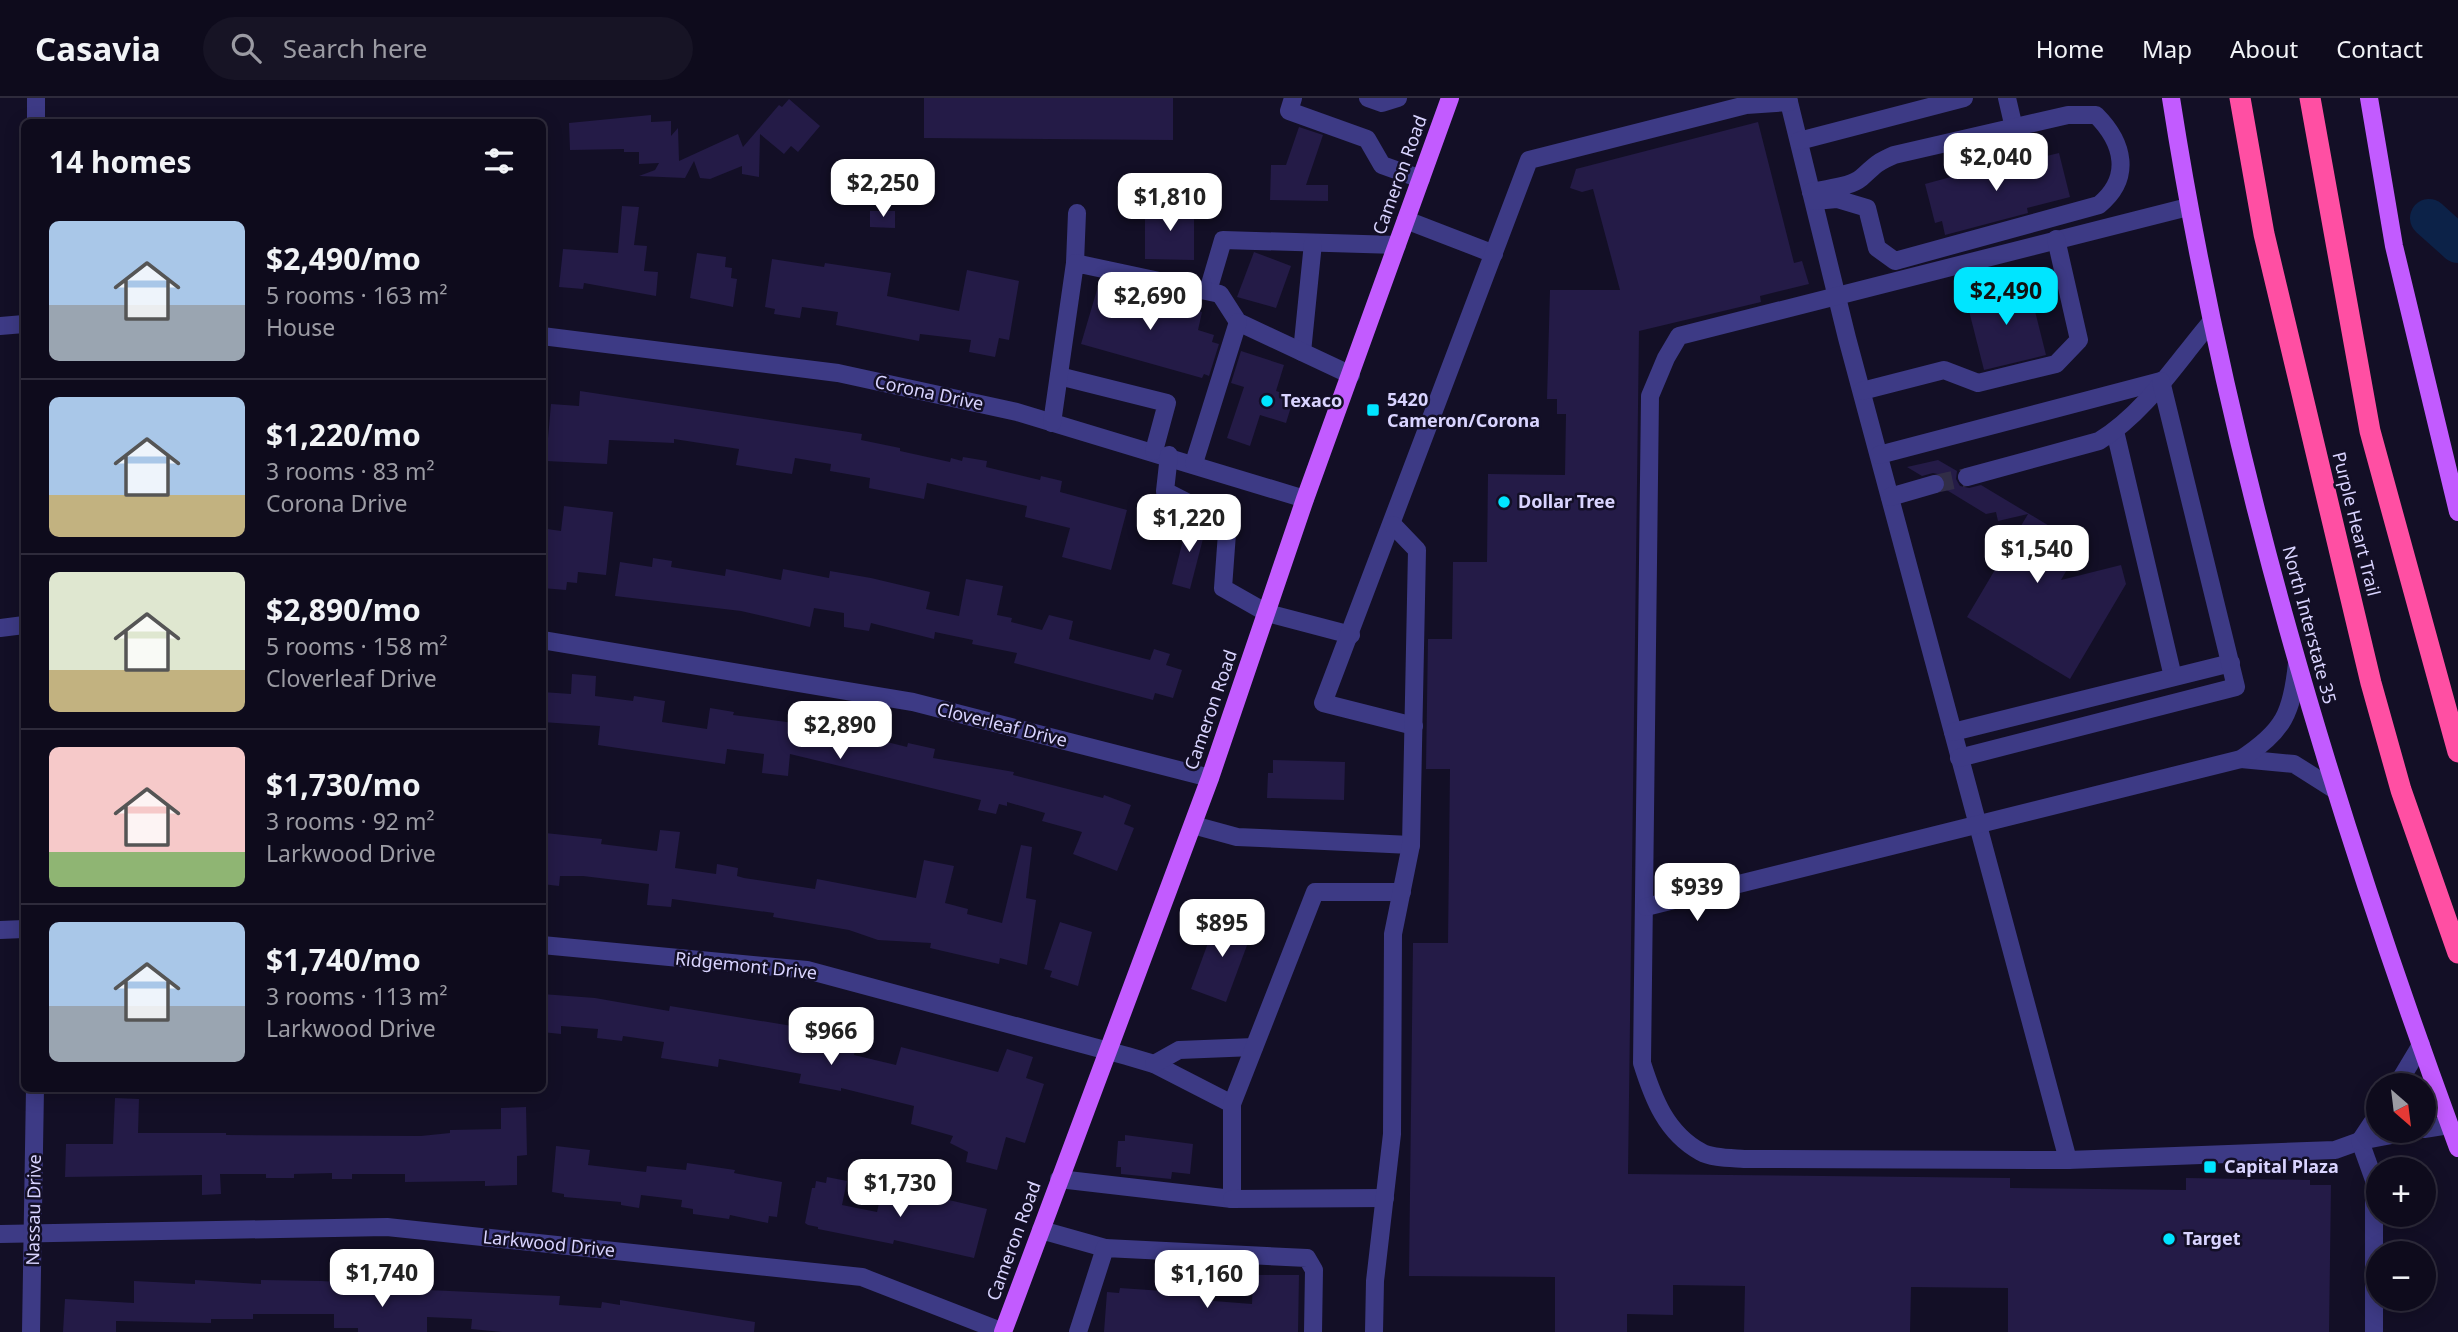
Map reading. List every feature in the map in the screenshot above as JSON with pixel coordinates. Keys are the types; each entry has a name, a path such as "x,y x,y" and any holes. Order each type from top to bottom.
{"highway":[{"name":"Purple Heart Trail","path":"2239,98 2264,234 2371,682 2401,790 2458,953"},
{"name":"Purple Heart Trail","path":"2310,98 2370,431 2458,752"}],"main road":[{"name":"Cameron Road","path":"1003,1332 1193,825 1305,499 1450,98"},
{"name":"North Interstate 35","path":"2171,98 2188,207 2211,322 2297,663 2335,790 2458,1148"},
{"path":"2369,98 2395,246 2458,512"}],"street":[{"path":"36,98 36,119"},
{"path":"1293,98 1289,111 1367,139 1382,165 1421,179"},
{"path":"1368,98 1382,103 1398,98"},
{"path":"1799,141 1964,98"},
{"path":"2007,98 2014,128"},
{"path":"1414,726 1323,703 1529,160 1746,105 1788,100 1861,391 2068,1160"},
{"path":"1812,197 1851,183 1862,177 1870,166 1894,155 2068,115 2095,115 2109,128 2118,150 2121,176 2115,192 2099,205 1895,261 1877,248 1862,177"},
{"path":"1812,197 1838,199 1867,208"},
{"path":"2188,207 1836,294 1679,336 1666,358 1650,396 1646,908 1642,1063 1654,1101 1673,1129 1702,1154 1744,1159 2068,1160 2335,1150 2366,1140"},
{"path":"1052,423 1075,263 1077,213"},
{"path":"1406,220 1494,254"},
{"path":"1861,391 1944,370 1978,383 2056,364 2079,340 2056,239"},
{"path":"1208,291 1223,240 1397,245"},
{"path":"1302,352 1313,243"},
{"path":"1075,263 1220,294 1238,322 1351,375"},
{"path":"1194,463 1238,322"},
{"path":"1967,477 2099,441 2115,431 2139,409 2211,322"},
{"path":"0,326 21,324"},
{"name":"Corona Drive","path":"546,336 838,373 1017,412 1161,453 1305,499"},
{"path":"1059,376 1167,403 1161,453 1165,491 1210,514 1227,533 1223,588 1267,613 1351,635"},
{"path":"1879,455 2161,381"},
{"path":"1959,758 2236,687 2161,381"},
{"path":"2115,431 2173,677"},
{"path":"1890,498 1935,484"},
{"path":"1374,1332 1375,1281 1392,1134 1393,934 1411,845 1414,726 1417,551 1392,525"},
{"path":"0,628 21,625"},
{"name":"Cloverleaf Drive","path":"546,641 913,702 1210,778"},
{"path":"1952,732 2231,663"},
{"path":"2241,759 2263,744 2283,724 2293,701 2297,663"},
{"path":"1646,908 2241,759 2294,764 2335,790"},
{"path":"1193,825 1237,837 1411,845"},
{"path":"1232,1199 1231,1104 1315,892 1402,892"},
{"path":"0,930 21,929"},
{"name":"Ridgemont Drive","path":"546,945 807,970 1154,1064 1231,1104"},
{"path":"2404,1073 2421,1045"},
{"path":"1154,1064 1179,1050 1254,1047"},
{"name":"Nassau Drive","path":"31,1332 34,1092"},
{"path":"2436,1127 2449,1125"},
{"path":"2360,1141 2366,1132"},
{"path":"2360,1141 2374,1180 2374,1332"},
{"path":"1059,1179 1232,1199 1385,1198"},
{"name":"Larkwood Drive","path":"0,1234 387,1227 428,1231 862,1276 1003,1332"},
{"path":"1041,1230 1105,1248 1307,1258 1314,1270 1313,1332"},
{"path":"1078,1332 1105,1248"}],"building":[{"path":"924,98 1173,98 1173,140 924,138"},
{"path":"789,99 820,126 798,152 791,146 784,154 760,134 759,177 742,174 742,166 710,179 700,178 694,161 685,178 639,176 655,170 659,163 639,164 639,152 624,152 624,149 570,150 569,123 651,115 651,122 671,121 671,136 678,128 679,161 738,134 743,147 779,105 782,107"},
{"path":"1758,122 1794,263 1802,261 1809,284 1760,296 1761,302 1639,331 1628,1174 2010,1178 2010,1188 2186,1190 2186,1178 2310,1180 2310,1185 2331,1185 2329,1332 2008,1332 2008,1288 1911,1287 1910,1332 1744,1332 1745,1286 1673,1285 1673,1315 1627,1314 1627,1332 1555,1332 1555,1277 1409,1276 1413,943 1448,943 1450,769 1426,769 1428,639 1452,639 1453,562 1487,562 1488,474 1565,475 1566,414 1557,414 1557,399 1547,399 1550,290 1620,290 1593,189 1582,192 1570,188 1576,169"},
{"path":"1299,127 1323,135 1306,185 1328,185 1328,201 1270,200 1271,165 1286,165"},
{"path":"2059,153 2070,197 2027,208 2028,213 1945,235 1942,221 1935,223 1925,184 2017,159 2018,163"},
{"path":"622,206 639,207 634,245 647,246 644,271 658,272 656,296 584,283 583,289 559,287 563,249 618,253"},
{"path":"1145,207 1194,207 1194,260 1145,259"},
{"path":"870,211 895,211 895,228 870,227"},
{"path":"1254,252 1291,266 1276,308 1237,297"},
{"path":"697,253 726,257 725,267 732,268 731,278 737,279 733,307 690,298"},
{"path":"772,259 824,267 825,263 891,273 887,296 959,311 967,270 1019,281 1009,340 999,338 995,357 969,352 971,340 920,334 919,341 836,325 838,312 802,307 800,318 774,314 775,309 765,307"},
{"path":"1099,283 1202,312 1198,330 1214,335 1212,342 1219,344 1209,376 1204,374 1202,378 1081,344"},
{"path":"2028,283 2046,355 1984,370 1966,299"},
{"name":"Texaco","path":"1241,351 1284,365 1276,391 1294,397 1286,423 1260,415 1250,446 1227,438 1244,387 1231,383"},
{"path":"580,391 862,434 861,440 900,448 900,451 950,462 951,458 962,461 963,457 987,461 986,467 1040,480 1041,476 1062,481 1060,492 1127,510 1111,570 1062,557 1070,528 1025,517 1027,506 927,483 924,499 869,488 870,478 830,471 831,464 795,458 792,474 736,465 739,449 674,439 674,443 609,440 607,464 546,461 551,404 579,406"},
{"path":"1938,460 1957,471 1956,479 1960,486 1969,488 1981,485 2081,545 2061,580 2121,565 2126,584 2070,679 1967,617 2028,514 1998,521 1996,512 1986,514 1945,489 1946,482 1942,475 1933,473 1922,476 1907,467"},
{"path":"564,506 613,512 606,575 578,572 577,583 567,582 566,590 546,588 547,529 561,531"},
{"path":"1189,516 1206,527 1190,589 1172,584"},
{"path":"653,558 672,561 671,567 725,576 726,569 781,580 783,569 829,578 830,571 871,578 930,592 926,609 959,616 966,579 1003,586 997,615 1012,618 1011,622 1042,630 1049,615 1073,621 1069,639 1150,660 1154,649 1170,654 1166,665 1182,670 1173,698 1155,693 1153,700 1014,663 1017,653 972,644 973,640 935,632 934,639 871,623 869,631 844,627 844,613 814,608 810,627 741,611 615,596 620,562 652,567"},
{"path":"572,674 596,676 595,696 633,701 634,696 665,701 662,722 707,729 710,708 734,712 733,715 794,723 838,734 839,730 907,747 908,743 935,749 933,758 1014,772 1013,775 1103,798 1104,795 1131,805 1124,824 1134,828 1117,871 1073,854 1082,832 1042,821 1045,813 1007,802 1007,806 999,804 996,814 978,810 981,800 790,754 788,776 762,773 764,754 727,749 725,764 598,745 600,726 546,722 546,692 571,694"},
{"path":"1273,760 1345,762 1344,800 1267,798 1268,773 1273,773"},
{"path":"660,830 680,832 675,868 716,874 717,864 738,868 737,876 744,878 815,889 817,879 916,898 924,860 954,866 945,903 968,909 967,914 1002,923 1021,845 1032,847 1026,898 1036,900 1027,965 1000,958 999,964 930,948 931,943 878,940 849,930 773,917 774,913 672,899 671,907 647,905 649,884 560,876 559,886 546,884 546,833 602,839 601,844 657,851"},
{"path":"1218,916 1253,929 1226,1002 1191,989"},
{"path":"1060,922 1092,932 1078,986 1050,977 1052,971 1044,969"},
{"path":"546,994 595,998 669,1011 670,1006 810,1029 829,1033 827,1041 856,1047 854,1055 896,1065 901,1047 998,1072 1007,1049 1033,1057 1026,1078 1044,1084 1025,1143 1006,1137 997,1170 966,1162 968,1152 950,1143 953,1136 911,1124 914,1106 841,1088 841,1091 799,1083 801,1074 719,1059 718,1067 661,1058 664,1042 623,1036 622,1041 597,1038 598,1029 561,1026 561,1034 546,1032"},
{"path":"115,1098 139,1099 138,1133 226,1135 421,1136 450,1133 450,1130 501,1129 501,1108 526,1107 527,1155 517,1156 517,1185 485,1186 485,1181 405,1182 405,1174 352,1174 352,1179 332,1179 332,1173 294,1174 294,1178 266,1178 266,1174 220,1174 221,1194 202,1195 202,1175 65,1177 66,1144 113,1144"},
{"path":"1125,1135 1193,1144 1190,1174 1172,1172 1171,1179 1121,1174 1121,1167 1116,1167 1118,1141 1125,1141"},
{"path":"556,1146 590,1150 588,1165 646,1172 647,1166 686,1170 687,1163 735,1170 734,1173 782,1182 777,1217 769,1216 768,1223 730,1215 729,1219 693,1214 693,1209 681,1207 682,1200 641,1195 639,1208 621,1205 621,1202 564,1197 564,1194 552,1192"},
{"path":"827,1177 847,1181 842,1205 877,1212 881,1195 904,1200 907,1184 933,1189 932,1196 987,1209 974,1258 808,1225 805,1223 812,1188 815,1188 816,1181 826,1183"},
{"path":"1253,1275 1299,1275 1298,1332 1104,1332 1107,1292 1119,1293 1120,1288 1201,1294 1201,1300 1252,1304"},
{"path":"195,1280 261,1284 261,1280 321,1281 356,1283 356,1287 428,1285 428,1290 560,1296 559,1305 601,1308 602,1302 620,1305 620,1300 755,1322 754,1332 502,1332 471,1329 472,1319 427,1317 427,1332 358,1332 358,1328 334,1328 334,1314 253,1314 253,1319 211,1319 211,1323 116,1321 116,1332 63,1332 65,1299 134,1303 134,1281 195,1284"}],"waterway":[{"path":"2429,218 2458,244"}],"tunnel":[{"path":"1935,484 1967,477"}],"place":[{"name":"Texaco","path":"1267,401"},
{"name":"5420 Cameron/Corona","path":"1373,410"},
{"name":"Dollar Tree","path":"1504,502"},
{"name":"Capital Plaza","path":"2210,1167"},
{"name":"Target","path":"2169,1239"}]}
